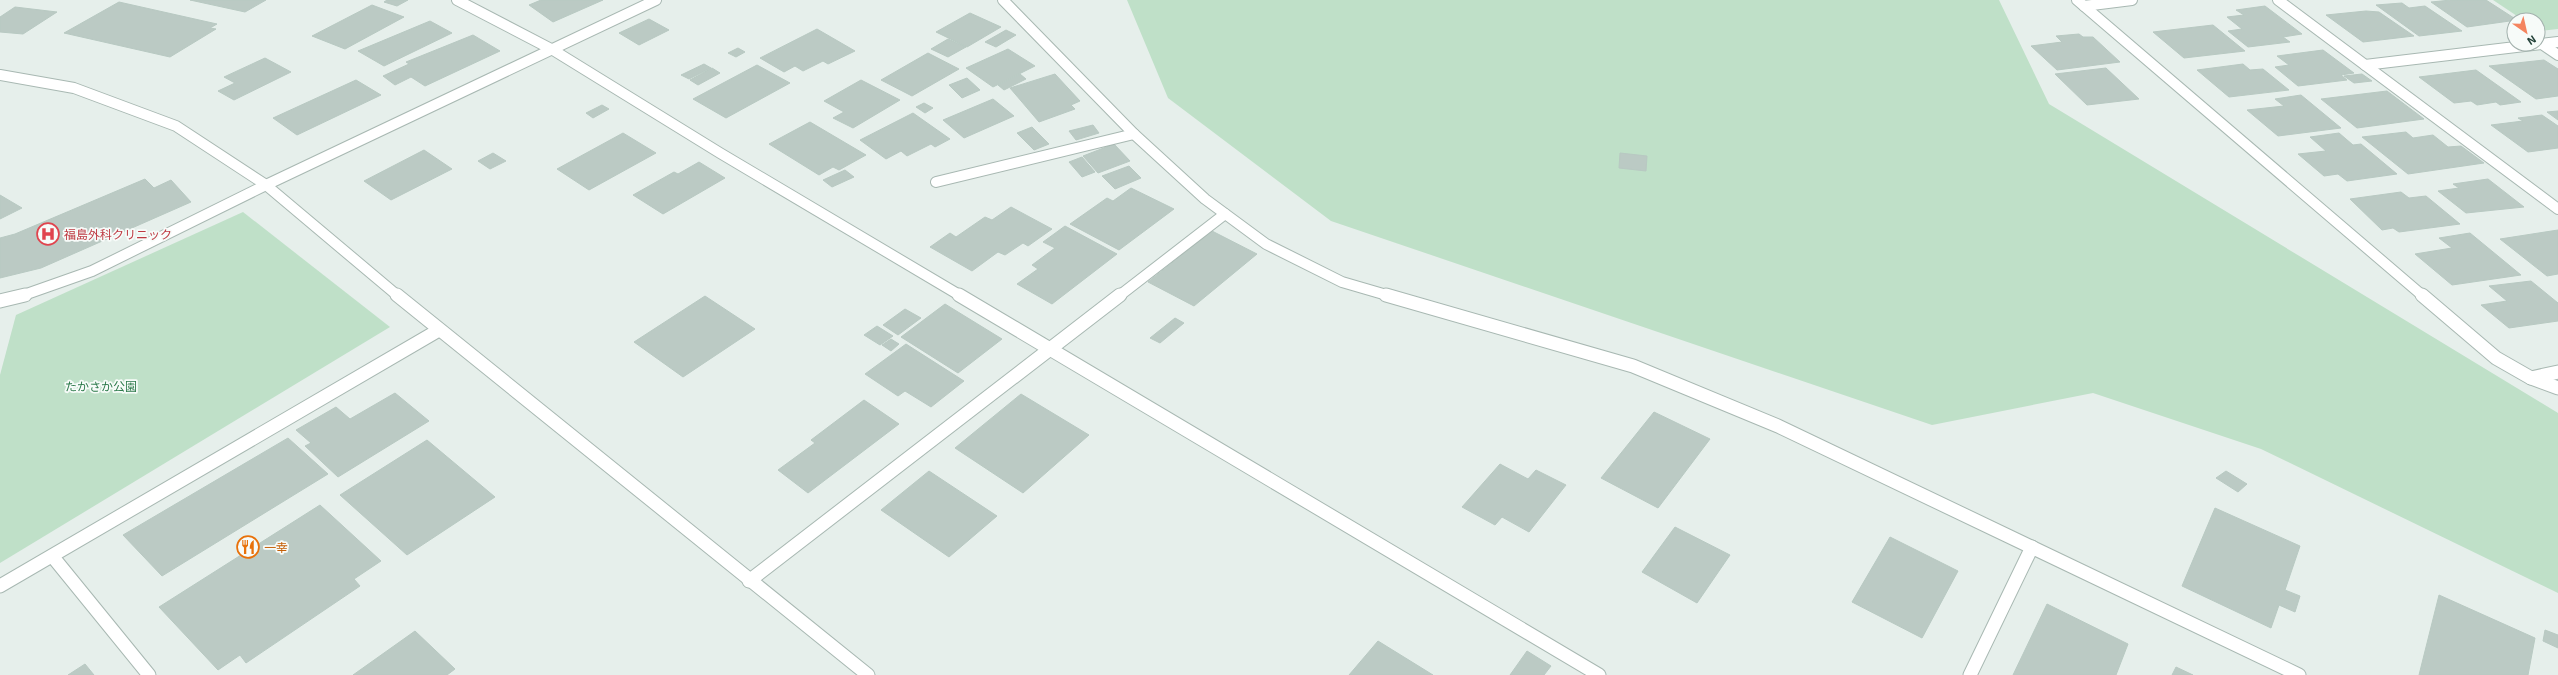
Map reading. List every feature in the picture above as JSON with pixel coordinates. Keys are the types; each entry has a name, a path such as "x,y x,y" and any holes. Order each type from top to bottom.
{"street":[{"path":"457,0 553,50 720,153 1599,675"},
{"path":"0,301 92,271 266,185 656,0"},
{"path":"1004,0 1134,134 1205,199 1266,244 1342,282 1633,366 1778,426 2300,675"},
{"path":"2080,3 2132,0"},
{"path":"2278,0 2558,209"},
{"path":"2080,3 2496,358 2531,378 2558,388"},
{"path":"2546,44 2558,42"},
{"path":"2546,46 2558,54"},
{"path":"2365,64 2506,48"},
{"path":"0,74 74,88 176,126 266,185 439,330 749,582 868,675"},
{"path":"936,182 1134,134"},
{"path":"749,582 1225,214"},
{"path":"0,586 439,330"},
{"path":"2531,378 2558,372"},
{"path":"1970,675 2032,547"},
{"path":"53,556 149,675"}],"green space":[{"path":"1127,0 1999,0 2049,104 2558,413 2558,593 2261,449 2093,393 1932,425 1331,221 1168,98"},
{"path":"2493,0 2558,0 2558,29 2546,30 2546,12 2511,12"},
{"name":"たかさか公園","path":"243,212 390,327 0,563 0,375 16,315"}],"building":[{"path":"190,0 266,0 245,12"},
{"path":"387,0 408,0 397,6 384,2"},
{"path":"541,0 603,0 553,22 529,5"},
{"path":"2451,0 2486,0 2506,13 2506,22 2467,27 2431,2"},
{"path":"119,2 217,24 210,28 216,29 170,57 64,33"},
{"path":"2402,3 2409,8 2425,6 2462,31 2419,36 2376,5"},
{"path":"372,5 404,17 345,49 312,36"},
{"path":"2265,6 2302,34 2283,37 2290,42 2248,47 2228,31 2242,29 2227,17 2244,15 2236,10"},
{"path":"15,7 57,12 23,34 0,32 0,17"},
{"path":"2366,11 2379,12 2414,36 2363,42 2326,15"},
{"path":"970,13 1001,27 967,47 936,32"},
{"path":"649,19 669,30 639,45 619,33"},
{"path":"430,21 452,33 384,66 358,51"},
{"path":"2213,25 2245,51 2184,58 2153,32"},
{"path":"817,29 855,51 828,64 823,61 803,71 795,66 784,72 760,58"},
{"path":"1006,30 1016,35 996,47 985,42"},
{"path":"2079,34 2083,37 2093,37 2120,62 2057,70 2031,46 2062,42 2056,36"},
{"path":"473,35 500,51 425,86 411,77 395,85 383,76 409,64 406,62"},
{"path":"948,39 966,47 948,57 931,49"},
{"path":"738,48 745,52 736,57 728,53"},
{"path":"1008,49 1035,66 993,87 966,68"},
{"path":"2323,50 2354,73 2341,75 2347,80 2298,86 2275,67 2289,65 2277,56"},
{"path":"928,53 959,69 912,96 881,80"},
{"path":"265,58 291,72 234,100 218,91 235,83 224,77"},
{"path":"2544,60 2558,69 2558,96 2536,99 2489,66"},
{"path":"704,64 711,68 689,79 681,75"},
{"path":"2243,64 2250,70 2263,69 2289,90 2229,97 2197,70"},
{"path":"757,65 790,83 726,118 693,99"},
{"path":"712,68 720,73 698,85 690,80"},
{"path":"2106,68 2139,99 2087,105 2055,74"},
{"path":"2476,70 2521,102 2500,105 2496,102 2477,105 2471,101 2454,103 2419,77"},
{"path":"1020,74 1026,79 1004,90 998,85"},
{"path":"1055,74 1080,101 1071,105 1075,109 1039,122 1010,88"},
{"path":"2362,74 2372,81 2354,83 2344,76"},
{"path":"967,78 980,90 962,98 949,85"},
{"path":"356,80 381,95 297,135 273,118"},
{"path":"861,80 900,100 853,128 833,118 844,112 824,101"},
{"path":"2387,91 2424,119 2357,128 2321,99"},
{"path":"2301,95 2341,128 2278,136 2247,110 2284,106 2275,99"},
{"path":"993,99 1014,116 964,138 943,120"},
{"path":"924,103 933,108 925,113 916,107"},
{"path":"602,105 609,109 593,118 586,113"},
{"path":"2558,111 2558,120 2547,112"},
{"path":"913,113 950,139 935,147 931,144 907,156 901,151 886,159 860,140"},
{"path":"2542,115 2558,126 2558,148 2528,152 2491,125 2523,121 2518,118"},
{"path":"810,122 866,155 839,170 833,167 819,175 769,144"},
{"path":"1093,125 1099,133 1076,140 1069,131"},
{"path":"1032,127 1049,144 1034,150 1017,133"},
{"path":"2406,132 2413,138 2433,135 2448,147 2461,146 2484,163 2408,174 2362,137"},
{"path":"623,133 656,153 589,190 557,169"},
{"path":"2339,133 2353,145 2361,144 2397,174 2347,181 2338,174 2324,176 2298,154 2326,151 2310,137"},
{"path":"1114,144 1130,161 1098,173 1083,156"},
{"path":"424,150 452,169 391,200 364,181"},
{"path":"493,153 506,161 490,169 478,161"},
{"path":"1620,153 1647,156 1646,171 1619,168"},
{"path":"1082,157 1095,172 1082,177 1069,162"},
{"path":"699,162 725,178 663,214 633,195 674,172 678,174"},
{"path":"1129,166 1141,178 1115,189 1102,176"},
{"path":"845,170 854,177 832,187 823,180"},
{"path":"145,179 154,188 171,180 191,202 41,268 0,278 0,238 15,234"},
{"path":"2488,179 2524,207 2466,213 2438,191 2459,188 2453,184"},
{"path":"1131,188 1174,209 1119,250 1070,224 1107,198 1113,201"},
{"path":"2401,192 2409,198 2426,196 2460,224 2399,232 2393,228 2382,230 2350,199"},
{"path":"0,195 22,208 0,219"},
{"path":"1011,207 1052,229 1028,246 1023,243 1005,255 998,252 972,271 930,247 950,233 956,237 985,217 992,220"},
{"path":"1065,226 1117,254 1052,304 1017,284 1038,269 1032,265 1055,248 1043,242"},
{"path":"2558,230 2558,274 2547,276 2500,239"},
{"path":"1212,231 1257,254 1194,306 1148,282"},
{"path":"2470,233 2521,275 2452,285 2415,254 2452,248 2439,238"},
{"path":"2531,281 2558,303 2558,321 2509,328 2481,305 2507,301 2489,286"},
{"path":"705,296 755,329 683,377 634,342"},
{"path":"945,304 1002,339 958,373 901,337"},
{"path":"905,309 921,318 898,335 883,325"},
{"path":"1175,318 1184,323 1160,343 1150,338"},
{"path":"877,326 893,336 880,345 864,335"},
{"path":"891,339 899,344 891,351 882,345"},
{"path":"906,344 964,381 931,407 905,391 898,396 865,374"},
{"path":"395,393 429,421 338,477 305,446 311,443 296,430 336,407 350,419"},
{"path":"1021,394 1089,435 1023,493 955,448"},
{"path":"864,400 899,424 808,493 778,470 815,443 811,440"},
{"path":"1654,412 1710,439 1658,508 1601,478"},
{"path":"288,438 328,474 162,576 123,535"},
{"path":"427,440 495,497 407,555 340,495"},
{"path":"1500,464 1528,479 1536,470 1566,485 1529,532 1502,517 1495,525 1462,507"},
{"path":"929,471 997,516 949,557 881,510"},
{"path":"2226,471 2247,484 2238,492 2216,478"},
{"path":"320,505 381,561 354,579 360,586 246,663 240,655 218,670 159,607"},
{"path":"2215,508 2300,546 2285,590 2300,596 2295,612 2279,605 2271,628 2182,586"},
{"path":"1675,527 1730,555 1697,603 1642,572"},
{"path":"1890,537 1958,571 1922,638 1852,602"},
{"path":"2439,595 2535,638 2528,675 2419,675"},
{"path":"2047,604 2128,644 2116,675 2013,675"},
{"path":"2545,630 2558,635 2558,648 2543,641"},
{"path":"415,631 455,669 447,675 353,675"},
{"path":"1378,641 1433,675 1349,675"},
{"path":"1527,651 1551,666 1544,675 1510,675"},
{"path":"85,664 94,675 68,675"},
{"path":"2176,667 2193,675 2172,675"}],"place":[{"name":"福島外科クリニック","path":"48,234"},
{"name":"一幸","path":"248,547"}]}
